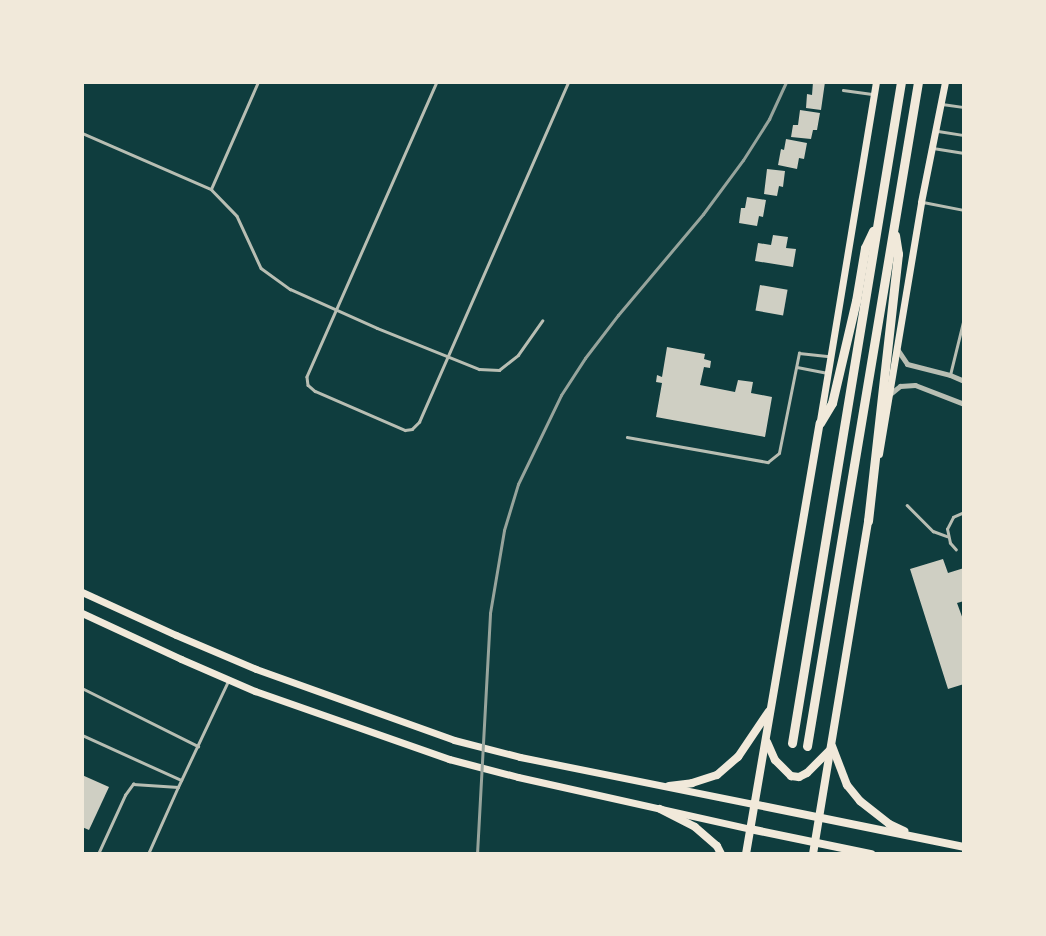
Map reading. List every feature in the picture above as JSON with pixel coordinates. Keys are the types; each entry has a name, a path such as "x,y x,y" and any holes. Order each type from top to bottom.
{"highway":[{"path":"792,743 901,82"},
{"path":"807,746 918,82"},
{"path":"820,423 832,403 856,301 865,248 878,222"},
{"path":"868,520 898,254 894,223"}],"main road":[{"path":"746,854 876,82"},
{"path":"813,854 921,202 945,82"},
{"path":"82,592 256,669 454,740 520,757 964,847"},
{"path":"82,613 229,680 449,759 518,777 660,809 871,854"},
{"path":"669,786 692,784 717,775 738,758 772,705"},
{"path":"766,738 768,748 775,760 791,776 799,777 807,774 830,751"},
{"path":"831,742 838,766 847,785 860,801 889,824 918,837"},
{"path":"660,809 695,827 717,846 721,854"}],"street":[{"path":"897,349 907,364 950,375 964,381"},
{"path":"890,394 900,386 915,386 964,404"}],"lane":[{"path":"211,189 258,82"},
{"path":"437,82 338,311 307,377 308,385 315,391 405,430 412,429 419,422 568,82"},
{"path":"844,90 874,95"},
{"path":"941,104 964,107"},
{"path":"936,130 964,135"},
{"path":"82,133 211,189 238,216 261,268 290,289 479,370 499,370 518,354 542,321"},
{"path":"932,148 964,153"},
{"path":"921,202 964,210"},
{"path":"950,375 964,318"},
{"path":"627,437 768,462 779,453 799,353 831,356"},
{"path":"797,367 828,373"},
{"path":"907,505 933,531 947,536 956,550"},
{"path":"947,536 949,523 953,517 964,512"},
{"path":"148,854 229,680"},
{"path":"82,688 198,746"},
{"path":"82,735 181,780"},
{"path":"98,854 125,795 133,784 178,787"}],"building":[{"path":"813,82 825,82 821,110 806,108 807,94 812,95"},
{"path":"800,110 820,113 817,130 813,130 811,139 791,137 793,125 798,125"},
{"path":"786,139 807,143 804,159 799,158 797,169 778,165 781,149 784,150"},
{"path":"767,169 785,171 783,187 779,186 777,196 764,194"},
{"path":"747,197 766,200 763,217 759,216 757,226 739,223 741,208 745,208"},
{"path":"773,235 788,237 786,248 796,249 793,267 755,261 758,243 771,245"},
{"path":"760,285 788,290 783,315 755,311"},
{"path":"667,347 705,354 704,359 711,361 710,368 704,367 700,385 735,392 738,380 753,382 751,393 772,397 765,437 656,417 662,383 656,382 657,375 662,377"},
{"path":"943,559 948,573 964,568 964,601 957,603 964,622 964,684 948,689 910,569"},
{"path":"82,775 109,787 89,830 82,827"}],"railway":[{"path":"477,854 490,613 504,530 518,484 561,395 585,358 618,315 703,214 743,160 769,119 786,82"}]}
